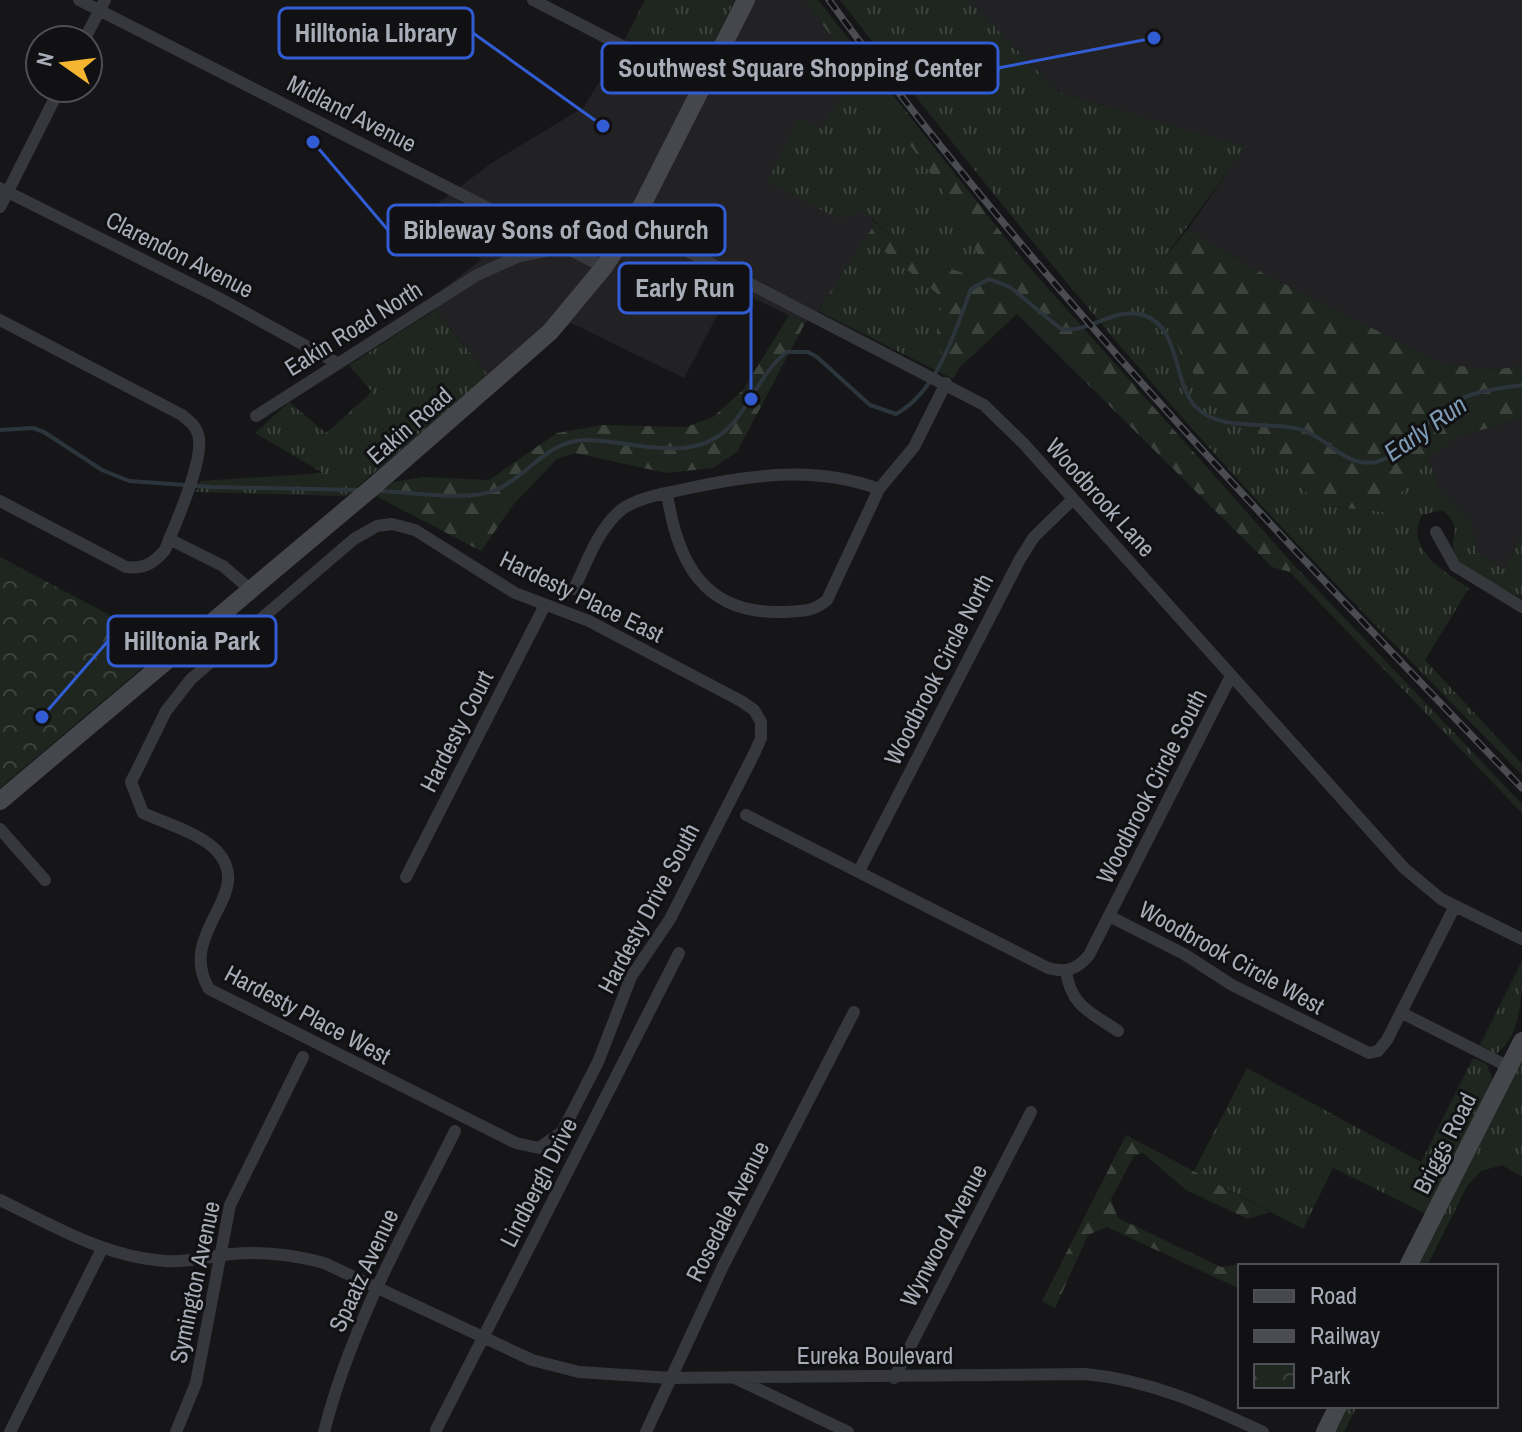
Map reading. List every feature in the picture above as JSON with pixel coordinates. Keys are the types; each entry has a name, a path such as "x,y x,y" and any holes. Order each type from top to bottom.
{"street":[{"name":"Midland Avenue","path":"79,0 102,5 604,267"},
{"path":"533,0 702,87"},
{"name":"Eakin Road","path":"0,801 529,353 604,267 633,223 746,0"},
{"path":"92,24 102,5"},
{"path":"0,207 4,190 51,104"},
{"name":"Clarendon Avenue","path":"4,190 217,297 337,363"},
{"name":"Woodbrook Lane","path":"633,223 984,405 1005,424 1421,885 1455,906 1522,939"},
{"name":"Eakin Road North","path":"256,416 477,275 517,257 564,247"},
{"path":"0,320 194,424 200,437 188,486 169,539 155,562 141,569 126,567 0,501"},
{"path":"667,493 680,553 697,578 730,603 775,612 811,611 827,600 879,489 914,447 936,378"},
{"path":"574,589 610,521 632,503 667,493 777,474 815,474 879,489"},
{"name":"Woodbrook Circle North","path":"859,871 1020,559 1034,537 1073,499"},
{"name":"Hardesty Place East","path":"131,782 166,711 191,679 354,539 377,526 392,524 415,530 515,593 589,621 741,701 754,710 761,722"},
{"path":"1436,532 1455,566 1522,607"},
{"path":"169,539 223,566 251,590"},
{"name":"Hardesty Court","path":"406,877 545,605"},
{"name":"Woodbrook Circle South","path":"1109,916 1231,676"},
{"name":"Hardesty Drive South","path":"539,1148 562,1132 598,1062 631,977 670,919 755,752 761,738 761,722"},
{"name":"Hardesty Place West","path":"131,782 143,813 210,846 223,861 227,891 199,949 199,973 209,989 516,1143 539,1148"},
{"path":"746,815 1048,968 1066,971 1069,991 1075,1001 1118,1031"},
{"path":"0,829 45,880"},
{"path":"1455,906 1402,1013 1509,1067"},
{"name":"Woodbrook Circle West","path":"1066,971 1078,966 1089,955 1109,916 1184,954 1232,985 1365,1053 1382,1048 1402,1013"},
{"name":"Lindbergh Drive","path":"436,1430 679,953"},
{"name":"Rosedale Avenue","path":"646,1432 741,1229 854,1012"},
{"name":"Briggs Road","path":"1409,1264 1522,1041"},
{"name":"Symington Avenue","path":"176,1432 196,1383 218,1257 234,1194 303,1057"},
{"name":"Wynwood Avenue","path":"894,1378 1031,1112"},
{"name":"Spaatz Avenue","path":"324,1432 335,1386 358,1326 455,1131"},
{"name":"Eureka Boulevard","path":"0,1200 102,1249 168,1261 218,1257 300,1257 324,1263 483,1338 555,1368 671,1378 894,1378 1054,1373 1114,1377 1169,1391 1263,1432"},
{"path":"10,1432 102,1249"},
{"path":"734,1378 848,1432"},
{"path":"1325,1432 1337,1408"}],"shaded area":[{"path":"735,0 805,0 856,70 822,130 798,119 863,211 876,223 818,311 805,323 732,288 684,378 571,323 499,388 428,301 482,259 410,224 493,162 584,107 626,37 684,67 701,65"},
{"path":"969,0 1522,0 1522,365 1496,370 1443,364 1253,268 1188,229 1245,147 1058,92"},
{"path":"1522,418 1522,532 1504,569 1476,552 1471,520 1438,487 1429,458 1458,437"}],"green space":[{"path":"645,0 735,0 702,65 685,68 626,37"},
{"path":"805,0 818,0 1023,260 1292,563 1290,572 1272,567 1017,314 959,368 949,362 937,338 943,298 866,237 876,223 915,256 969,275 981,261 955,207"},
{"path":"840,0 969,0 1058,92 1246,147 1158,266 1209,401 1262,436 1316,505 1385,512 1429,458 1438,487 1471,520 1476,552 1504,569 1522,532 1522,598 1468,570 1461,563 1454,549 1455,528 1442,510 1422,515 1418,527 1418,538 1429,558 1469,588 1425,660 1522,764 1522,775 1310,557 1189,425 1036,246"},
{"path":"856,70 955,207 981,261 970,275 915,256 863,211 839,219 767,182 798,118 822,129"},
{"path":"1188,229 1253,268 1443,364 1496,370 1522,365 1522,418 1458,437 1429,458 1385,512 1316,505 1262,436 1209,401 1159,312 1171,300 1158,266"},
{"path":"866,237 944,298 937,338 943,354 959,368 953,379 818,311"},
{"path":"435,310 489,376 346,496 196,492 200,481 323,473 255,433 289,402 326,433 372,392 349,365"},
{"path":"789,315 805,323 737,452 713,468 666,473 575,453 557,459 513,505 481,551 376,496 394,482 423,477 489,480 557,433 603,425 686,427 713,417 743,390"},
{"path":"0,557 168,646 0,788"},
{"path":"1292,563 1522,804 1522,813 1290,572"},
{"path":"1522,961 1521,1001 1516,1025 1505,1046 1496,1054 1480,1045"},
{"path":"1522,1055 1522,1177 1502,1165 1481,1171 1467,1186 1428,1264 1417,1264"},
{"path":"1473,1058 1487,1064 1493,1082 1428,1215 1333,1168 1303,1229 1194,1171 1247,1068 1421,1162"},
{"path":"1126,1135 1270,1212 1248,1219 1186,1190 1143,1153 1134,1156 1111,1199 1118,1218 1221,1267 1238,1265 1238,1288 1107,1227 1088,1235 1055,1308 1042,1301"},
{"path":"1344,1408 1356,1408 1344,1432 1332,1432"}],"waterway":[{"name":"Early Run","path":"380,491 455,496 484,494 507,484 548,453 571,442 601,441 652,448 687,448 702,444 728,428 768,371 787,352 808,352 817,357 870,405 896,414 923,391 943,359 971,289 989,279 1010,287 1061,329 1081,328 1123,314 1143,315 1155,321 1164,331 1188,395 1206,415 1232,423 1305,431 1347,457 1366,463 1395,453 1442,410 1460,399 1480,392 1522,385"},
{"name":"Early Run","path":"0,430 33,428 44,432 102,470 129,481 213,487 359,490"}],"railway":[{"path":"829,0 908,105 1075,308 1251,503 1522,788"}],"place":[{"name":"Southwest Square Shopping Center","path":"1154,38"},
{"name":"Hilltonia Library","path":"603,126"},
{"name":"Bibleway Sons of God Church","path":"313,142"},
{"name":"Early Run","path":"751,399"},
{"name":"Hilltonia Park","path":"42,717"}]}
